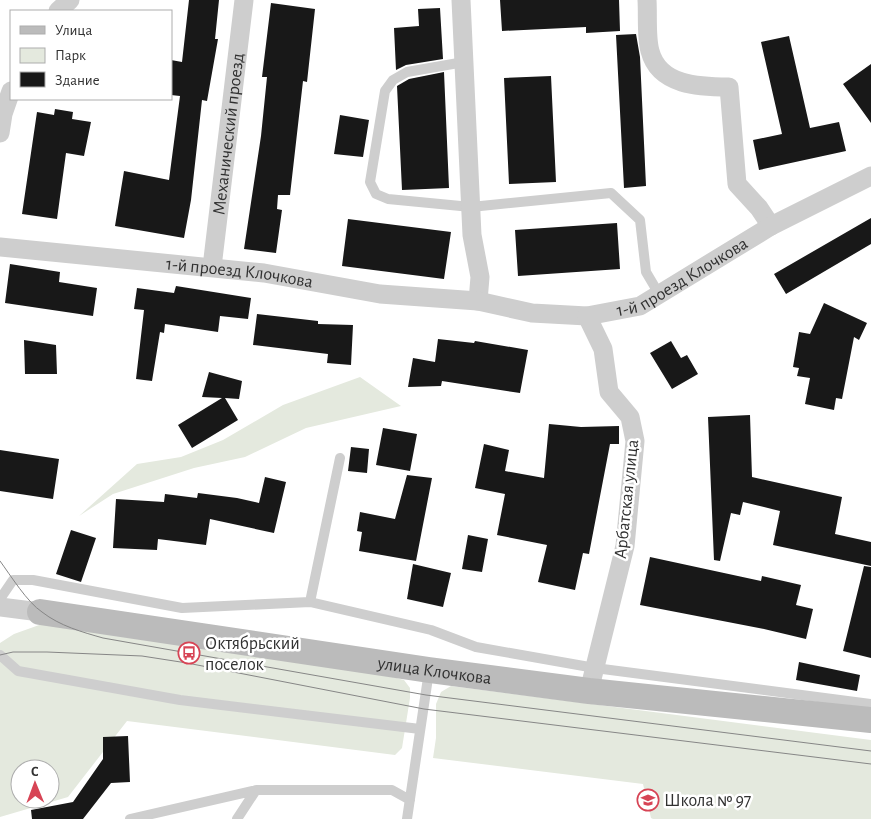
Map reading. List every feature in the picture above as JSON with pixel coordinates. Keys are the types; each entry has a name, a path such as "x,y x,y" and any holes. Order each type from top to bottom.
{"street":[{"path":"59,10 70,0"},
{"name":"Механический проезд","path":"212,267 244,0"},
{"path":"461,0 472,235 480,277 478,300"},
{"path":"647,0 650,51 657,65 672,80 698,87 729,87 737,184 759,208 771,226"},
{"path":"0,133 3,114 10,94"},
{"name":"1-й проезд Клочкова","path":"0,248 264,273 380,294 478,300 532,313 587,316 640,306 771,226 871,176"},
{"name":"Арбатская улица","path":"587,316 602,349 609,392 630,418 635,440 625,546 592,680"},
{"name":"улица Клочкова","path":"0,607 429,670 592,680 871,720"}],"lane":[{"path":"464,62 407,72 393,80 385,91 370,182 376,194 388,199 471,207 611,193 640,220 646,272 658,294"},
{"path":"310,602 340,458"},
{"path":"0,599 14,580 33,580 182,608 310,602 431,630 476,647 592,680 871,704"},
{"path":"0,655 18,671 170,698 420,729"},
{"path":"407,819 429,670"},
{"path":"130,819 256,790 392,790 410,800"},
{"path":"237,819 256,790"}],"green space":[{"path":"360,377 401,406 306,428 245,457 194,468 113,494 79,516 137,464 181,457 223,440 283,405"},
{"path":"42,624 370,671 404,680 410,688 402,748 395,755 127,721 68,797 60,799 60,759 10,759 10,809 27,809 0,817 0,643 14,634"},
{"path":"451,686 871,740 871,819 653,819 651,818 643,784 433,758 436,738 436,704 441,692"}],"building":[{"path":"189,0 219,0 215,39 218,39 207,101 202,100 191,200 184,238 115,226 124,171 169,180 180,96 172,95 172,60 182,62"},
{"path":"500,0 619,0 620,31 586,33 586,27 502,31"},
{"path":"271,3 315,9 307,82 303,81 290,195 278,195 277,209 282,210 276,253 244,249 261,136 267,77 262,77"},
{"path":"440,8 443,59 406,65 396,70 394,28 419,26 418,9"},
{"path":"636,34 640,57 646,186 624,188 616,35"},
{"path":"789,36 810,128 839,122 846,151 759,170 753,140 782,134 761,42"},
{"path":"871,64 871,123 843,84"},
{"path":"444,72 449,188 402,190 397,86 409,79"},
{"path":"551,76 556,182 509,184 504,78"},
{"path":"55,109 73,112 72,119 91,122 84,156 66,153 57,219 22,214 37,112 54,115"},
{"path":"340,115 369,120 363,157 334,154"},
{"path":"871,218 871,244 786,294 774,274"},
{"path":"348,219 451,232 444,279 342,266"},
{"path":"617,223 620,269 518,276 515,230"},
{"path":"10,264 60,272 59,282 97,288 93,316 5,303"},
{"path":"176,286 251,298 248,319 220,316 218,332 165,324 164,333 160,332 152,381 136,379 144,310 134,309 137,288 174,293"},
{"path":"824,303 867,323 859,340 854,337 842,399 836,398 834,410 805,404 810,378 797,376 799,368 793,367 799,332 810,334"},
{"path":"257,314 318,321 318,324 353,325 351,365 327,363 328,354 253,345"},
{"path":"438,339 474,343 475,341 528,350 520,393 442,381 441,386 408,387 413,358 435,362"},
{"path":"24,340 56,345 57,374 25,374"},
{"path":"671,341 681,358 687,355 698,374 672,389 650,353"},
{"path":"209,372 242,381 239,399 225,398 238,420 192,448 178,425 222,398 202,397"},
{"path":"750,415 752,477 842,497 835,534 871,542 871,566 773,545 780,511 743,502 740,515 731,513 720,561 714,560 708,417"},
{"path":"549,424 581,427 619,426 619,444 610,444 589,554 583,553 575,590 538,582 547,545 497,535 505,494 475,488 484,444 509,450 505,471 544,478"},
{"path":"383,428 417,434 410,471 376,465"},
{"path":"351,447 369,449 367,473 348,471"},
{"path":"0,450 59,459 53,499 0,491"},
{"path":"407,475 432,478 416,561 359,551 362,532 357,531 360,512 395,519"},
{"path":"265,477 286,482 274,533 210,519 206,545 158,539 157,550 113,548 116,499 164,502 165,494 197,498 198,493 259,503"},
{"path":"71,530 96,538 81,582 56,574"},
{"path":"468,535 488,539 482,572 462,569"},
{"path":"650,557 761,581 762,576 801,585 796,605 813,609 806,639 640,605"},
{"path":"413,564 451,573 443,607 407,599"},
{"path":"864,566 871,567 871,658 843,651"},
{"path":"799,662 860,675 857,691 796,680"},
{"path":"128,736 130,782 111,783 83,819 32,819 31,810 60,809 60,804 73,802 103,759 103,737"}],"tram line":[{"path":"0,561 36,608 64,625 103,638 426,695 871,751"},
{"path":"0,655 13,652 47,652 142,656 424,709 871,764"}],"place":[{"name":"Октябрьский поселок","path":"189,653"},
{"name":"Школа № 97","path":"648,800"}]}
